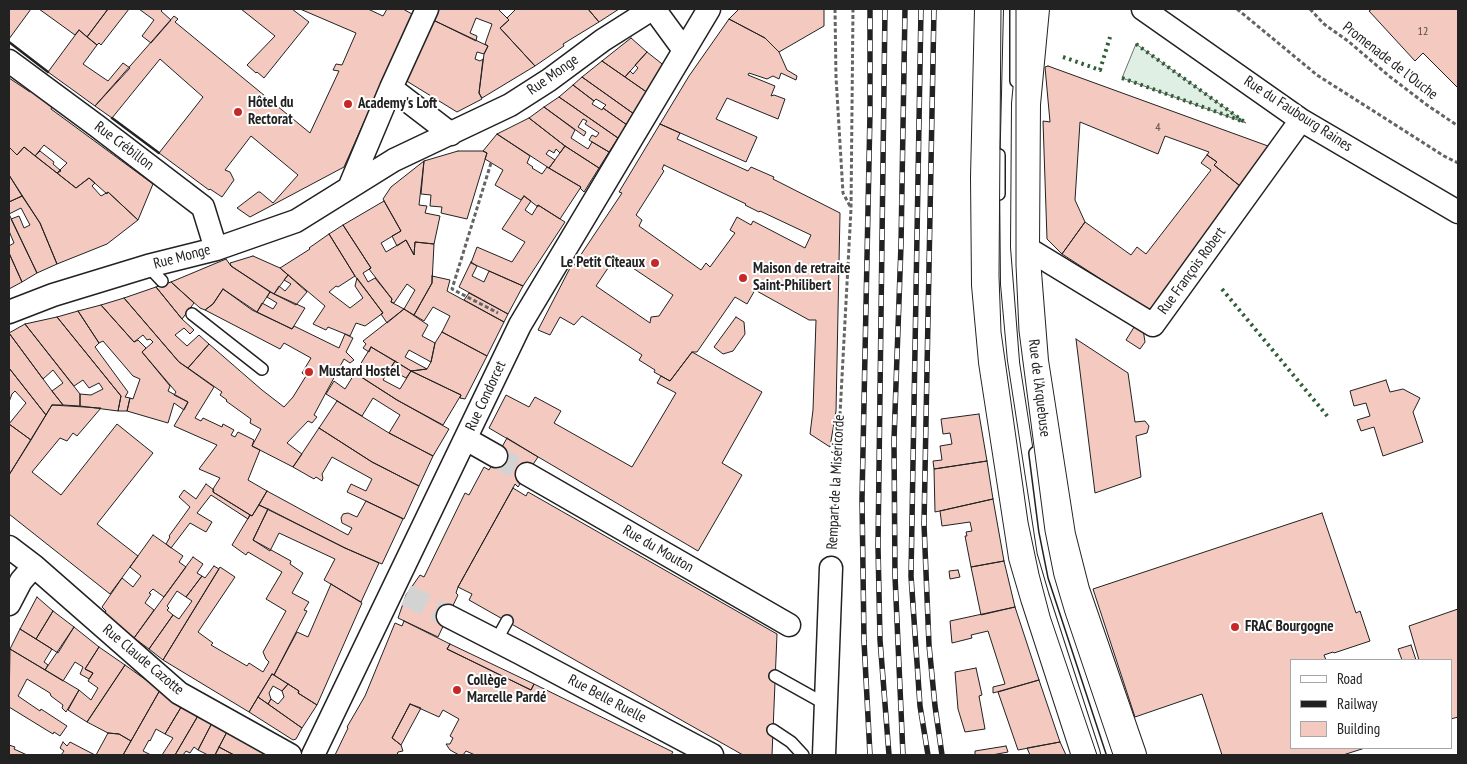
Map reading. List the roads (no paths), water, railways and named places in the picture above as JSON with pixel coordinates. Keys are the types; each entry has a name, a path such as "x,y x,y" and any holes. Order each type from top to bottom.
{"main road":[{"path":"988,9 985,177 986,265 993,362 1023,557 1086,755"},
{"name":"Rue de l'Arquebuse","path":"1035,9 1026,104 1025,247 1034,361 1061,535 1075,590 1132,755"}],"street":[{"path":"349,188 427,9"},
{"path":"652,9 684,50"},
{"name":"Rue Monge","path":"9,312 54,295 155,273 296,221 394,160 510,105 549,80 602,40 652,9"},
{"name":"Rue Condorcet","path":"313,755 400,592 466,439 520,324 709,9"},
{"name":"Rue du Faubourg Raines","path":"1143,9 1302,120 1458,212"},
{"name":"Rue Crébillon","path":"9,61 203,207 216,249"},
{"path":"391,88 451,134"},
{"name":"Rue François Robert","path":"1025,247 1153,325 1302,120"},
{"path":"466,439 496,456"},
{"name":"Rue du Mouton","path":"527,474 776,622"},
{"name":"Rue Claude Cazotte","path":"9,547 34,566 179,692 290,755"},
{"path":"9,604 22,581 34,566"},
{"name":"Rempart de la Miséricorde","path":"824,755 831,568"},
{"name":"Rue Belle Ruelle","path":"448,616 712,755"}],"lane":[{"path":"1016,9 1016,246 1018,303"},
{"path":"999,143 999,210"},
{"path":"192,314 262,368"},
{"name":"Rue de l'Arquebuse","path":"1000,314 1003,342"},
{"name":"Rue de l'Arquebuse","path":"1021,350 1025,379"},
{"name":"Rue de l'Arquebuse","path":"1013,418 1034,552 1050,616 1097,755"},
{"name":"Rue de l'Arquebuse","path":"1034,446 1045,532 1054,576 1114,755"},
{"path":"496,641 507,621"},
{"path":"775,676 827,705"},
{"path":"773,730 791,742 803,755"}],"tunnel":[{"path":"496,456 527,474"},
{"path":"406,595 448,616"}],"tram line":[{"path":"1001,9 999,276 1001,332 1028,522 1039,574 1050,616 1097,755"},
{"path":"1016,9 1016,265 1019,331 1045,531 1054,576 1065,613 1113,755"}],"railway":[{"path":"870,9 870,113 862,499 864,641 870,755"},
{"path":"885,9 878,546 880,640 889,755"},
{"path":"903,755 895,576 894,440 901,245 905,9"},
{"path":"921,9 911,576 920,706 928,755"},
{"path":"934,9 924,524 929,645 942,755"}],"place":[{"name":"Academy's Loft","path":"348,104"},
{"name":"Hôtel du Rectorat","path":"238,112"},
{"name":"Le Petit Cîteaux","path":"655,263"},
{"name":"Maison de retraite Saint-Philibert","path":"743,278"},
{"name":"Mustard Hostel","path":"309,372"},
{"name":"FRAC Bourgogne","path":"1235,627"},
{"name":"Collège Marcelle Pardé","path":"457,690"}]}
